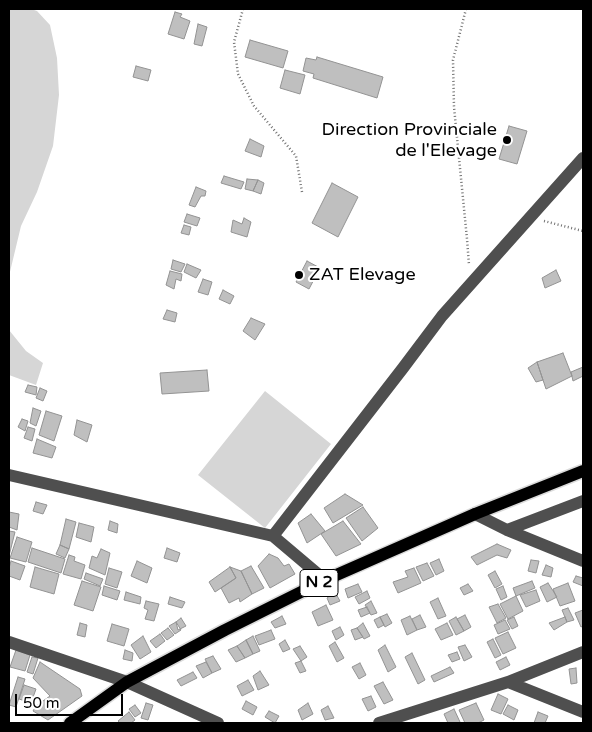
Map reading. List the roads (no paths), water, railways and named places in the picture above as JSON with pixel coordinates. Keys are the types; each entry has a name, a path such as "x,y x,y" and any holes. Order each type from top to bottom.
{"main road":[{"name":"N 2","path":"70,723 127,682 325,580 475,514 583,471"}],"street":[{"path":"274,536 442,316 583,158"},
{"path":"9,475 274,536 325,580"},
{"path":"507,530 583,501"},
{"path":"475,514 507,530 583,561"},
{"path":"9,642 127,682 218,723"},
{"path":"379,723 508,682 583,652"},
{"path":"508,682 583,712"}],"place":[{"name":"Direction Provinciale de l'Elevage","path":"507,140"},
{"name":"ZAT Elevage","path":"299,275"}]}
